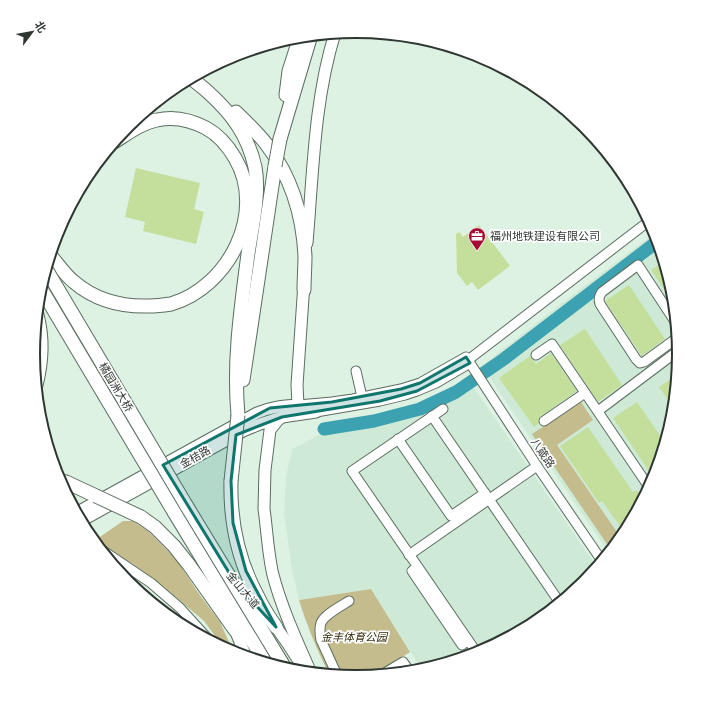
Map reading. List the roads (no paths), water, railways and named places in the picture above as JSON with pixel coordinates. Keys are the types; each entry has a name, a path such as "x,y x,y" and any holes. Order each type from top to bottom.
{"highway":[{"path":"280,138 309,42"},
{"path":"276,627 257,595 246,571 238,546 233,523 231,481 238,415 275,166 290,71 298,43"},
{"path":"195,82 215,94 251,127 267,146 287,178 300,216 303,234 305,257 304,290"},
{"path":"195,82 217,100 235,120 247,141 255,167 256,184 254,211 237,344 236,381 238,415"},
{"path":"55,260 73,282 100,299 113,303 134,306 160,306 192,294 201,288 217,274 230,258 245,224 247,211 245,182 240,167 232,153 221,139 211,131 199,125 178,119 157,120 145,123 135,129"},
{"name":"橘园洲大桥","path":"50,276 186,505"},
{"name":"橘园洲大桥","path":"45,296 174,512"},
{"path":"40,360 41,342"},
{"path":"68,483 140,517 155,527 174,546 235,630"},
{"path":"72,491 96,496"},
{"name":"金山大道","path":"186,505 223,565"},
{"name":"金山大道","path":"174,512 211,572"},
{"path":"223,565 281,661"},
{"path":"211,572 261,655"}],"main road":[{"path":"308,666 289,623 273,574 264,509 265,470 270,430 282,416 295,409 298,405 297,385 318,108 333,39"},
{"path":"81,510 257,413 278,406 298,405"},
{"name":"金桔路","path":"86,518 243,431 282,416 316,412"},
{"name":"金山大道","path":"223,565 236,584 276,627 301,665"},
{"name":"金山大道","path":"211,572 243,649"}],"street":[{"path":"316,412 404,396 436,382 470,363 644,225"},
{"path":"669,312 638,265 602,292 599,296 600,304 640,363 644,362 671,342"},
{"path":"536,355 552,344 645,481"},
{"path":"598,411 672,355"},
{"path":"298,405 332,402 395,391 470,363"},
{"name":"八箴路","path":"470,363 537,466 599,556"},
{"path":"356,371 362,397"},
{"path":"544,421 585,393"},
{"path":"443,409 352,471 474,647"},
{"path":"432,416 557,598"},
{"path":"398,439 451,516 537,466"},
{"path":"409,555 487,496"},
{"path":"116,559 151,583 180,608 199,629"},
{"path":"334,669 321,640 320,627 321,623 329,614 349,601"},
{"path":"394,667 403,662 406,666"}],"waterway":[{"path":"324,429 374,421 420,409 456,392 504,359 652,245"}],"place":[{"name":"福州地铁建设有限公司","path":"477,251"}],"park label":[{"name":"金丰体育公园","path":"354,637"}]}
